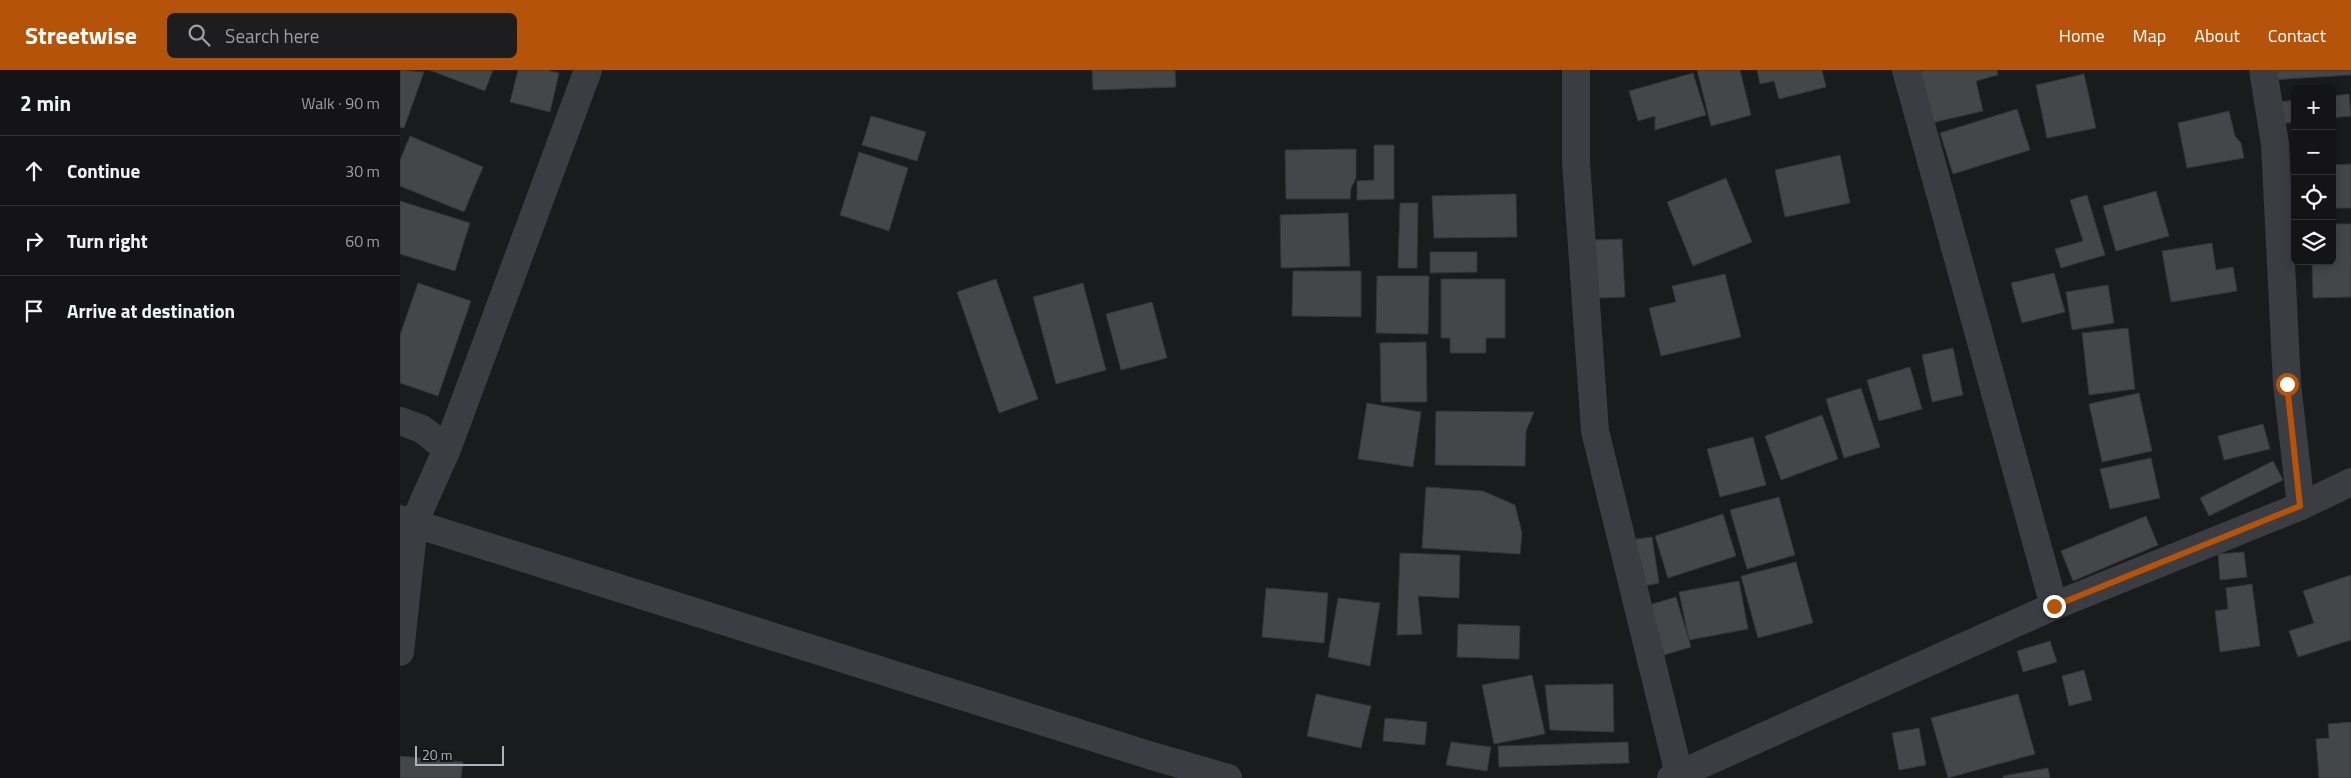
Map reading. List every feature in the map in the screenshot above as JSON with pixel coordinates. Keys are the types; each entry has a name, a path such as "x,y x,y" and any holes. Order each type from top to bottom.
{"street":[{"path":"400,652 407,521 447,449 588,70"},
{"path":"1576,70 1576,162 1595,431 1675,776 2054,606 2300,506 2351,482"},
{"path":"1906,70 2054,606"},
{"path":"2263,70 2275,144 2287,384 2300,506"},
{"path":"400,421 422,429 447,449"},
{"path":"407,521 1152,756 1228,778"}],"building":[{"path":"400,70 424,72 404,128 400,127"},
{"path":"429,70 493,70 485,91"},
{"path":"518,70 547,70 559,73 550,112 510,102"},
{"path":"1092,70 1175,70 1176,87 1093,90"},
{"path":"1697,70 1740,70 1751,115 1711,126"},
{"path":"1757,70 1822,70 1826,87 1779,99 1774,81 1760,84"},
{"path":"1997,70 1998,75 1976,81 1983,111 1931,123 1920,71"},
{"path":"2269,70 2351,70 2351,75 2270,80"},
{"path":"1693,73 1706,115 1655,130 1655,116 1638,121 1629,91"},
{"path":"2084,74 2096,128 2047,138 2036,85"},
{"path":"2349,94 2351,116 2336,118 2336,96"},
{"path":"2291,100 2291,123 2281,124 2279,102"},
{"path":"2017,109 2030,150 1953,174 1940,133"},
{"path":"2229,111 2235,136 2241,143 2244,158 2187,168 2178,123"},
{"path":"871,116 926,132 917,161 862,145"},
{"path":"410,136 483,167 464,212 400,186 400,160"},
{"path":"1374,145 1394,145 1394,199 1357,200 1357,181 1374,180"},
{"path":"1356,149 1356,178 1351,188 1350,199 1286,199 1285,150"},
{"path":"859,152 908,168 889,231 840,215"},
{"path":"1840,155 1850,203 1785,217 1775,170"},
{"path":"2351,164 2351,208 2336,208 2336,165"},
{"path":"1726,178 1752,242 1693,266 1667,202"},
{"path":"2156,191 2169,236 2116,251 2103,206"},
{"path":"1516,194 1517,237 1434,238 1432,196"},
{"path":"2087,195 2105,255 2061,268 2055,249 2083,241 2070,200"},
{"path":"400,201 470,223 455,271 400,254"},
{"path":"1400,203 1418,203 1417,268 1398,268"},
{"path":"1348,213 1350,266 1281,268 1280,215"},
{"path":"2336,224 2351,224 2351,297 2313,298 2312,265 2336,265"},
{"path":"1622,239 1625,297 1596,298 1592,240"},
{"path":"2212,243 2216,270 2233,267 2237,291 2171,302 2162,251"},
{"path":"1430,252 1477,252 1477,272 1430,273"},
{"path":"1293,271 1361,271 1361,317 1292,316"},
{"path":"2054,273 2065,312 2022,323 2011,283"},
{"path":"1725,274 1741,337 1661,356 1649,308 1676,302 1672,286"},
{"path":"1377,276 1429,276 1428,334 1376,333"},
{"path":"996,279 1038,399 999,413 957,292"},
{"path":"1441,279 1505,279 1505,338 1486,338 1486,353 1450,353 1450,338 1441,338"},
{"path":"418,283 471,301 438,396 400,383 400,335"},
{"path":"1083,283 1106,370 1056,384 1033,297"},
{"path":"2108,285 2114,323 2072,330 2066,292"},
{"path":"1152,302 1167,358 1121,370 1106,314"},
{"path":"2128,328 2135,389 2089,395 2082,333"},
{"path":"1426,342 1427,402 1381,402 1380,343"},
{"path":"1953,348 1963,395 1932,402 1922,355"},
{"path":"1910,367 1922,409 1879,421 1867,380"},
{"path":"1861,388 1880,447 1844,458 1826,399"},
{"path":"2139,393 2152,451 2102,462 2089,404"},
{"path":"1367,403 1421,412 1413,467 1358,459"},
{"path":"1436,411 1534,412 1526,431 1525,466 1435,465"},
{"path":"1822,415 1838,459 1781,480 1765,436"},
{"path":"2263,424 2270,449 2224,460 2218,436"},
{"path":"1753,437 1766,485 1720,497 1707,449"},
{"path":"2151,458 2160,498 2110,509 2100,469"},
{"path":"2273,461 2283,480 2209,516 2200,498"},
{"path":"1426,487 1483,491 1515,505 1522,533 1520,554 1422,548"},
{"path":"1779,497 1795,555 1747,569 1730,510"},
{"path":"1723,514 1736,556 1668,578 1655,536"},
{"path":"2146,516 2158,545 2073,581 2061,551"},
{"path":"1652,537 1659,583 1639,587 1628,540"},
{"path":"2244,552 2247,577 2220,580 2218,554"},
{"path":"1400,553 1460,555 1459,598 1418,596 1422,634 1397,635"},
{"path":"1796,562 1813,623 1758,638 1741,576"},
{"path":"2351,575 2351,640 2298,657 2289,631 2314,623 2303,591"},
{"path":"1739,581 1748,629 1689,640 1679,592"},
{"path":"2252,584 2260,646 2220,652 2215,611 2228,609 2226,588"},
{"path":"1266,588 1328,593 1324,643 1262,637"},
{"path":"1676,597 1691,647 1664,655 1649,605"},
{"path":"1338,598 1380,603 1370,666 1328,657"},
{"path":"1458,624 1520,626 1519,659 1457,657"},
{"path":"2050,641 2057,662 2023,672 2017,651"},
{"path":"2084,670 2092,700 2069,706 2062,676"},
{"path":"1532,675 1545,734 1494,744 1482,685"},
{"path":"1613,684 1614,732 1550,730 1545,685"},
{"path":"1316,694 1371,706 1361,748 1307,736"},
{"path":"2018,694 2035,754 1948,778 1931,718"},
{"path":"1385,718 1427,722 1425,745 1383,741"},
{"path":"2351,722 2351,778 2319,778 2316,739 2329,738 2328,724"},
{"path":"1919,728 1926,765 1899,770 1892,733"},
{"path":"1451,742 1491,747 1487,771 1446,765"},
{"path":"1628,742 1629,763 1499,767 1498,746"},
{"path":"400,756 463,762 461,778 400,778"},
{"path":"2048,768 2050,778 2003,778 2003,776"}],"route":[{"path":"2054,606 2300,506 2287,384"}]}
